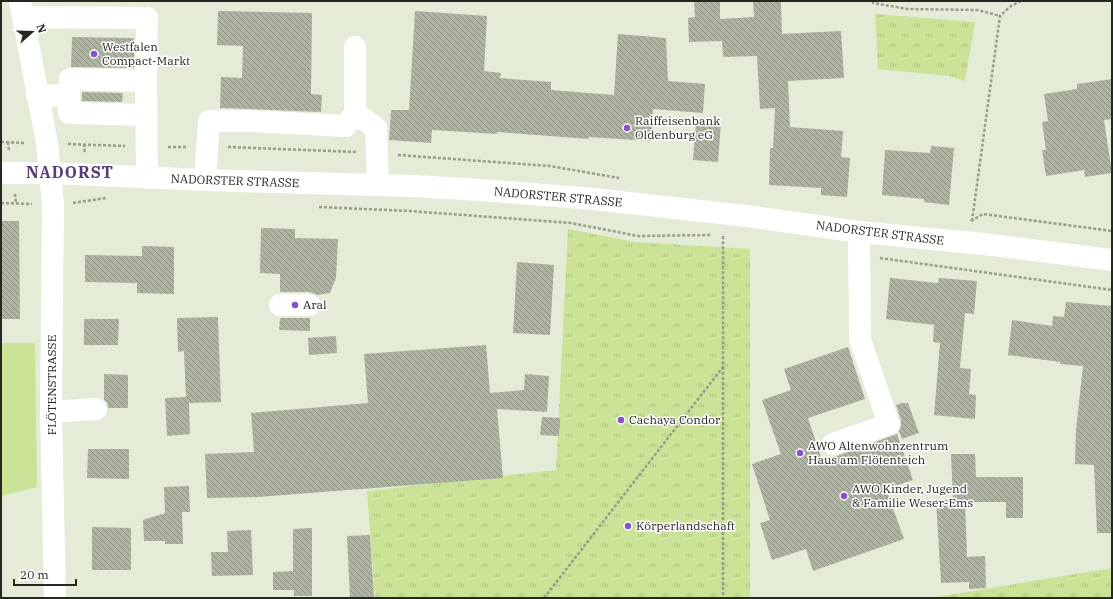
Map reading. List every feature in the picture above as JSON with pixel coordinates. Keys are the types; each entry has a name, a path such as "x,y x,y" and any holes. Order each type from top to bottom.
{"street":[{"path":"21,9 148,18 141,90 147,178"},
{"name":"FLÖTENSTRASSE","path":"21,9 47,143 53,204 51,412 55,598"},
{"path":"205,180 209,121 250,121 346,126 355,113 355,47"},
{"path":"70,79 141,90 69,113 70,79"},
{"path":"37,95 69,96"},
{"path":"355,113 376,128 378,185"},
{"name":"NADORSTER STRASSE","path":"1,173 50,173 481,190 594,199 860,232 1112,260"},
{"path":"833,444 889,424 860,340 860,232"},
{"path":"280,305 310,305"},
{"path":"51,412 96,409"}],"path":[{"path":"873,1 873,3 908,9 978,10 1000,16"},
{"path":"967,243 972,221 1000,16 1011,6 1021,1"},
{"path":"1,203 53,204 85,202 108,198"},
{"path":"318,207 410,211 571,223 638,236 730,236"},
{"path":"723,214 723,598"},
{"path":"860,255 1112,290"},
{"path":"544,598 723,367"}],"green space":[{"path":"875,14 975,22 965,81 949,76 878,69"},
{"path":"568,229 635,242 750,249 750,598 375,598 367,491 556,470"},
{"path":"1,343 35,343 37,487 1,496"},
{"path":"1112,568 1112,598 930,598"}],"building":[{"path":"694,1 720,1 720,19 754,17 753,1 781,1 782,34 841,31 844,78 788,81 790,127 843,131 841,157 850,158 847,197 821,195 821,188 769,185 770,148 773,148 775,108 760,109 757,56 723,57 722,41 689,42 688,18 695,17"},
{"path":"218,11 312,13 311,94 322,95 321,112 220,108 221,77 242,78 243,46 217,45"},
{"path":"415,11 487,16 484,71 501,73 500,78 551,82 551,90 614,95 618,34 666,38 668,81 705,84 703,113 653,109 651,141 589,137 588,139 497,132 497,134 432,130 431,143 389,140 391,110 409,110"},
{"path":"72,37 134,38 134,68 71,67"},
{"path":"1112,79 1112,119 1104,120 1112,173 1085,177 1084,170 1046,176 1042,150 1046,150 1042,122 1048,121 1044,94 1077,89 1077,84"},
{"path":"82,92 123,93 122,102 82,101"},
{"path":"696,121 721,123 718,162 693,160"},
{"path":"931,146 954,148 949,205 924,202 924,199 882,195 885,150 930,153"},
{"path":"1,221 19,221 20,319 1,319"},
{"path":"261,228 295,229 295,238 338,239 336,278 330,293 317,295 310,292 280,292 280,274 260,273"},
{"path":"142,246 174,247 174,294 137,293 137,283 85,282 85,255 142,256"},
{"path":"517,262 554,265 550,335 513,333"},
{"path":"890,278 938,283 939,278 977,281 974,314 965,313 960,368 971,369 969,394 976,395 975,419 934,415 940,343 933,342 934,325 886,319"},
{"path":"1066,302 1112,306 1112,533 1097,533 1094,465 1075,464 1076,430 1083,366 1060,364 1060,362 1008,355 1012,320 1052,326 1053,316 1064,317"},
{"path":"218,317 221,402 189,403 190,434 167,436 165,398 186,397 184,351 178,352 177,318"},
{"path":"280,318 310,318 310,331 279,330"},
{"path":"84,319 119,319 118,345 84,345"},
{"path":"336,336 337,353 309,355 308,338"},
{"path":"486,345 490,393 524,390 525,374 549,376 547,412 497,409 503,478 258,497 207,498 205,454 254,452 251,413 368,403 364,354"},
{"path":"848,347 865,399 808,418 822,460 897,434 913,480 886,489 904,539 813,571 806,549 772,560 760,523 770,520 752,464 781,454 762,400 791,390 784,369"},
{"path":"104,374 128,375 128,408 108,408 107,402 104,400"},
{"path":"908,403 919,433 902,439 899,431 901,420 896,405"},
{"path":"542,417 560,418 559,436 540,435"},
{"path":"88,449 129,449 129,479 87,478"},
{"path":"951,454 975,454 976,477 1023,477 1023,518 1006,518 1006,502 965,502 967,557 985,556 986,588 969,589 969,582 941,583 936,500 953,500"},
{"path":"189,486 190,512 182,512 183,544 165,544 165,541 144,541 143,520 165,513 164,487"},
{"path":"92,527 131,528 131,570 92,570"},
{"path":"312,528 312,596 294,596 294,590 273,590 273,572 293,571 293,529"},
{"path":"251,530 253,575 212,576 211,552 228,552 227,531"},
{"path":"370,535 374,598 350,598 347,536"}],"place":[{"name":"Westfalen Compact-Markt","path":"94,54"},
{"name":"Raiffeisenbank Oldenburg eG","path":"627,128"},
{"name":"Aral","path":"295,305"},
{"name":"Cachaya Condor","path":"621,420"},
{"name":"AWO Altenwohnzentrum Haus am Flötenteich","path":"800,453"},
{"name":"AWO Kinder, Jugend & Familie Weser-Ems","path":"844,496"},
{"name":"Körperlandschaft","path":"628,526"}],"district":[{"name":"NADORST","path":"70,172"}]}
